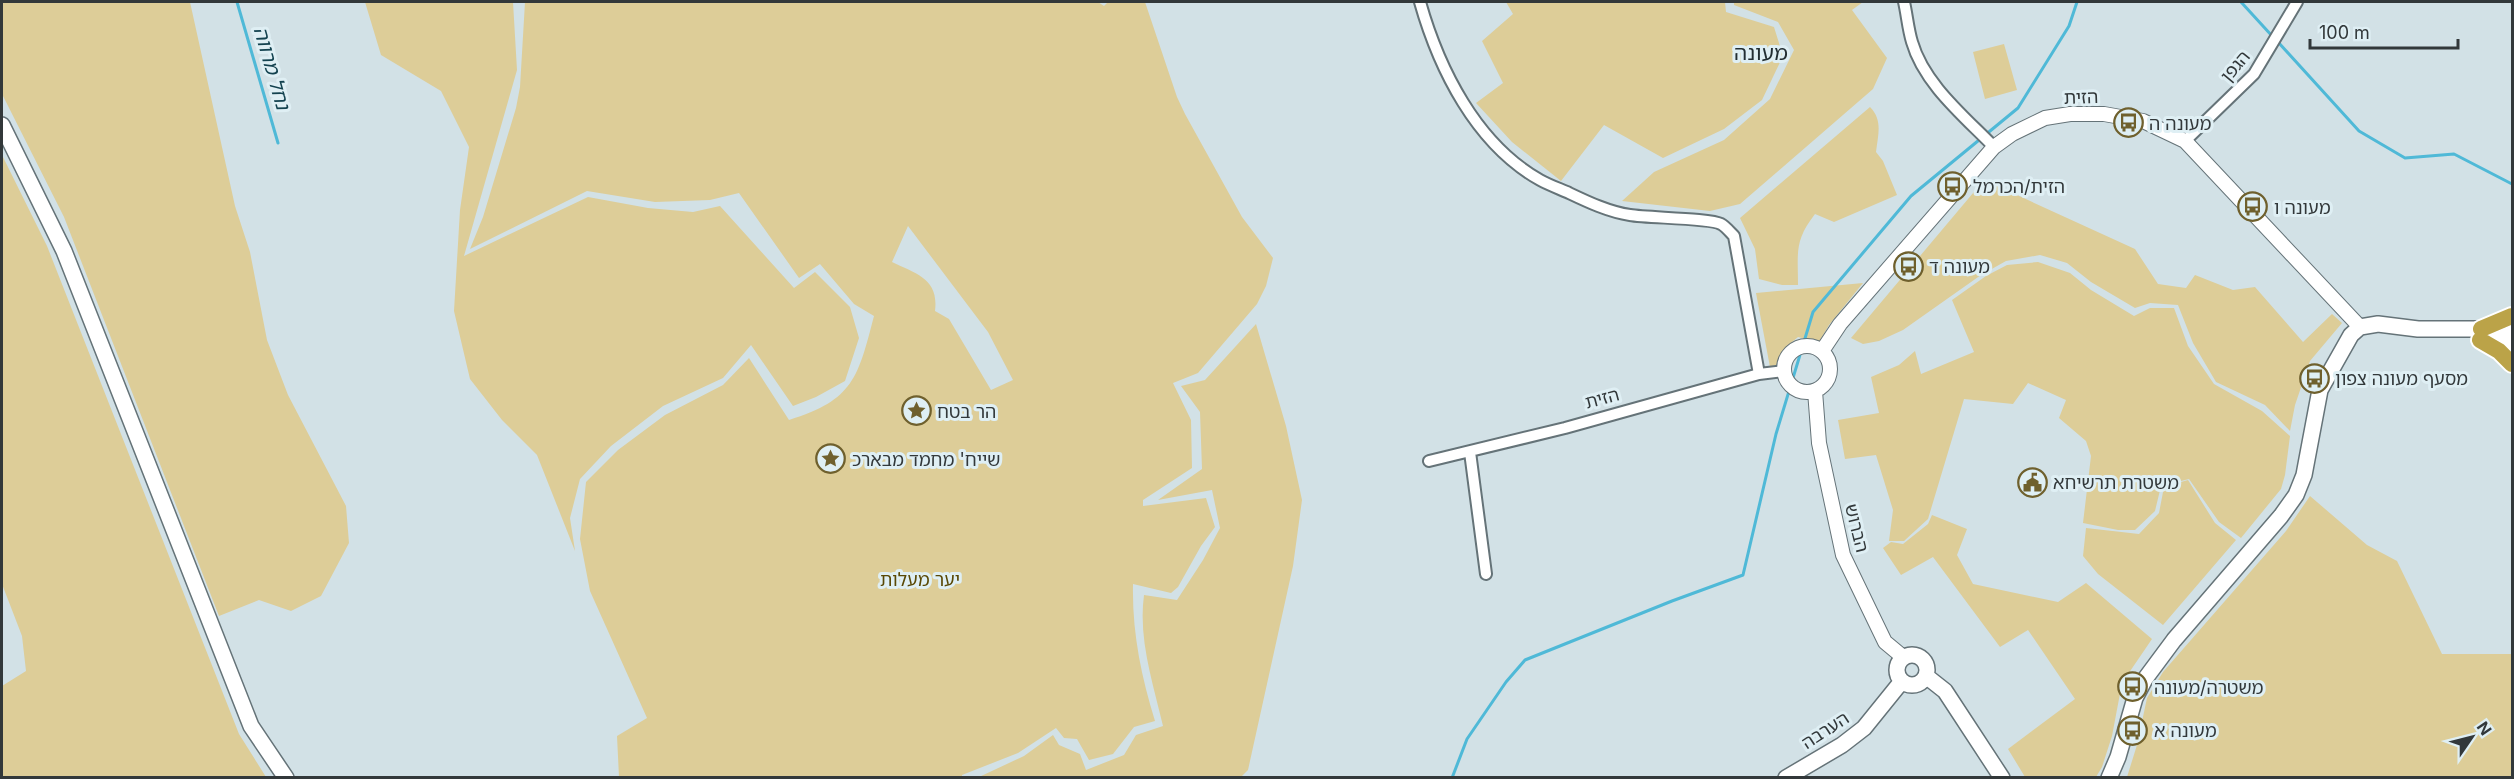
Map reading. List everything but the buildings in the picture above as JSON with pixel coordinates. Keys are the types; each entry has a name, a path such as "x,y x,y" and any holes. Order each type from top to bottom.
{"highway":[{"path":"2512,316 2480,334 2512,364"}],"main road":[{"path":"2,125 64,251 251,726 286,777"},
{"path":"2109,777 2118,757 2134,698 2145,679 2174,639 2296,495 2304,476 2320,390 2350,334 2360,327 2378,324 2480,334 2512,342"},
{"path":"2480,334 2512,329"},
{"path":"1913,655 1923,659 1927,666 1926,676 1917,684 1907,684 1902,681 1897,671 1898,666 1904,657 1913,655"},
{"path":"1926,676 1945,691 2002,777"},
{"name":"הערבה","path":"1786,777 1842,745 1864,728 1902,681"}],"street":[{"path":"1420,2 1430,37 1464,102 1486,133 1513,160 1539,179 1590,203 1628,215 1719,223 1734,236 1759,374"},
{"path":"1904,2 1912,43 1923,67 1944,94 1994,147"},
{"name":"הגפן","path":"2185,141 2254,74 2297,2"},
{"name":"הזית","path":"1822,351 1840,324 1994,147 2012,134 2044,118 2070,114 2104,114 2144,121 2185,141 2360,327"},
{"path":"1804,346 1815,347 1822,351 1827,357 1830,373 1822,387 1805,392 1791,385 1784,371 1786,359 1797,348 1804,346"},
{"name":"הזית","path":"1429,461 1759,374 1784,371"},
{"name":"הברוש","path":"1815,390 1819,443 1843,555 1885,642 1904,657"},
{"path":"1470,452 1486,574"}],"green space":[{"path":"2,2 190,2 235,206 250,252 267,340 288,395 346,506 349,543 321,596 291,611 259,600 219,616 64,217 2,94"},
{"path":"365,2 513,2 517,70 464,256 588,197 648,208 693,212 720,206 794,288 815,272 850,307 859,338 845,381 816,397 793,406 751,345 723,378 663,406 611,446 580,479 570,518 575,551 537,455 502,420 470,379 454,311 460,210 469,147 441,91 381,55"},
{"name":"יער מעלות","path":"525,2 1098,2 1104,6 1108,2 1145,2 1177,97 1185,114 1242,217 1273,258 1266,286 1257,304 1198,373 1173,383 1191,420 1192,468 1143,500 1143,506 1206,498 1215,527 1201,546 1178,587 1171,593 1133,584 1138,653 1155,721 1134,727 1113,754 1089,760 1077,739 1064,738 1056,728 1018,753 962,775 962,777 619,777 617,736 647,718 590,591 580,539 586,482 618,450 665,415 723,385 749,358 789,420 827,404 850,383 857,370 874,316 854,304 820,264 799,278 739,193 710,200 655,202 587,191 470,249 483,217 516,108 520,87","holes":["908,226 988,332 1013,380 991,390 949,319 935,311 935,300 930,285 918,274 892,262"]},
{"path":"1506,2 1725,2 1726,12 1774,27 1783,56 1762,100 1724,129 1663,158 1604,125 1561,181 1512,142 1476,103 1503,83 1482,41 1513,14"},
{"path":"1734,2 1863,2 1852,10 1887,58 1873,89 1740,204 1710,211 1622,201 1654,172 1724,140 1770,99 1794,50 1778,22 1734,5"},
{"path":"2004,44 2017,90 1985,99 1973,52"},
{"path":"1870,107 1878,122 1876,152 1883,161 1897,195 1834,222 1815,214 1800,240 1798,285 1782,285 1759,279 1755,249 1740,218"},
{"path":"2,155 47,246 239,734 266,777 2,777 2,686 26,671 22,636 2,584"},
{"path":"1984,180 2135,249 2158,284 2186,288 2195,275 2233,290 2255,287 2303,342 2332,314 2342,323 2310,361 2295,405 2290,431 2265,405 2216,382 2193,343 2178,305 2150,303 2135,308 2091,282 2067,263 2040,255 2006,261 1981,275 1903,330 1879,341 1863,344 1851,338"},
{"path":"2038,262 2070,273 2091,290 2134,316 2150,308 2174,308 2188,346 2214,384 2262,411 2290,436 2281,489 2241,538 2219,522 2189,479 2161,486 2155,511 2135,530 2118,530 2083,523 2091,456 2086,441 2059,418 2066,400 2028,383 2013,404 1964,399 1928,519 1904,541 1889,541 1893,510 1876,455 1845,459 1838,420 1879,413 1871,377 1899,365 1915,351 1921,374 1974,352 1952,300 1986,276 2007,265"},
{"path":"1863,283 1829,325 1819,342 1798,337 1785,348 1779,364 1770,367 1756,293"},
{"path":"1256,324 1286,426 1302,500 1293,566 1248,770 1240,778 979,777 1024,756 1053,735 1059,745 1080,754 1086,770 1124,755 1136,735 1163,726 1145,644 1144,595 1177,600 1203,560 1220,528 1212,490 1158,500 1202,469 1200,412 1181,386 1205,380"},
{"path":"2188,480 2215,523 2236,540 2163,625 2098,574 2083,556 2086,528 2139,534 2159,513 2164,487"},
{"path":"2310,496 2367,545 2397,561 2442,654 2512,654 2512,777 2127,777 2137,745 2147,698 2163,672 2286,531"},
{"path":"1932,515 1967,529 1957,555 1973,584 2058,602 2086,583 2152,639 2122,683 2112,736 2102,767 2096,777 2025,777 2008,749 2075,699 2028,630 2000,647 1933,557 1901,575 1883,548 1891,542 1903,544 1928,524"}],"waterway":[{"name":"נחל מרווה","path":"237,2 278,143"},
{"path":"1452,778 1467,739 1506,682 1525,660 1743,575 1776,434 1813,312 1911,196 2018,108 2069,26 2077,2"},
{"path":"2241,2 2273,37"},
{"path":"2278,42 2359,131 2405,158 2454,154 2512,184"}],"place":[{"name":"מעונה ה","path":"2128,123"},
{"name":"הזית/הכרמל","path":"1952,186"},
{"name":"מעונה ו","path":"2253,207"},
{"name":"מעונה ד","path":"1908,266"},
{"name":"מסעף מעונה צפון","path":"2314,378"},
{"name":"הר בטח","path":"916,411"},
{"name":"שייח' מחמד מבארכ","path":"831,459"},
{"name":"משטרת תרשיחא","path":"2032,482"},
{"name":"משטרה/מעונה","path":"2133,687"},
{"name":"מעונה א","path":"2133,730"}],"district":[{"name":"מעונה","path":"1761,52"}]}
